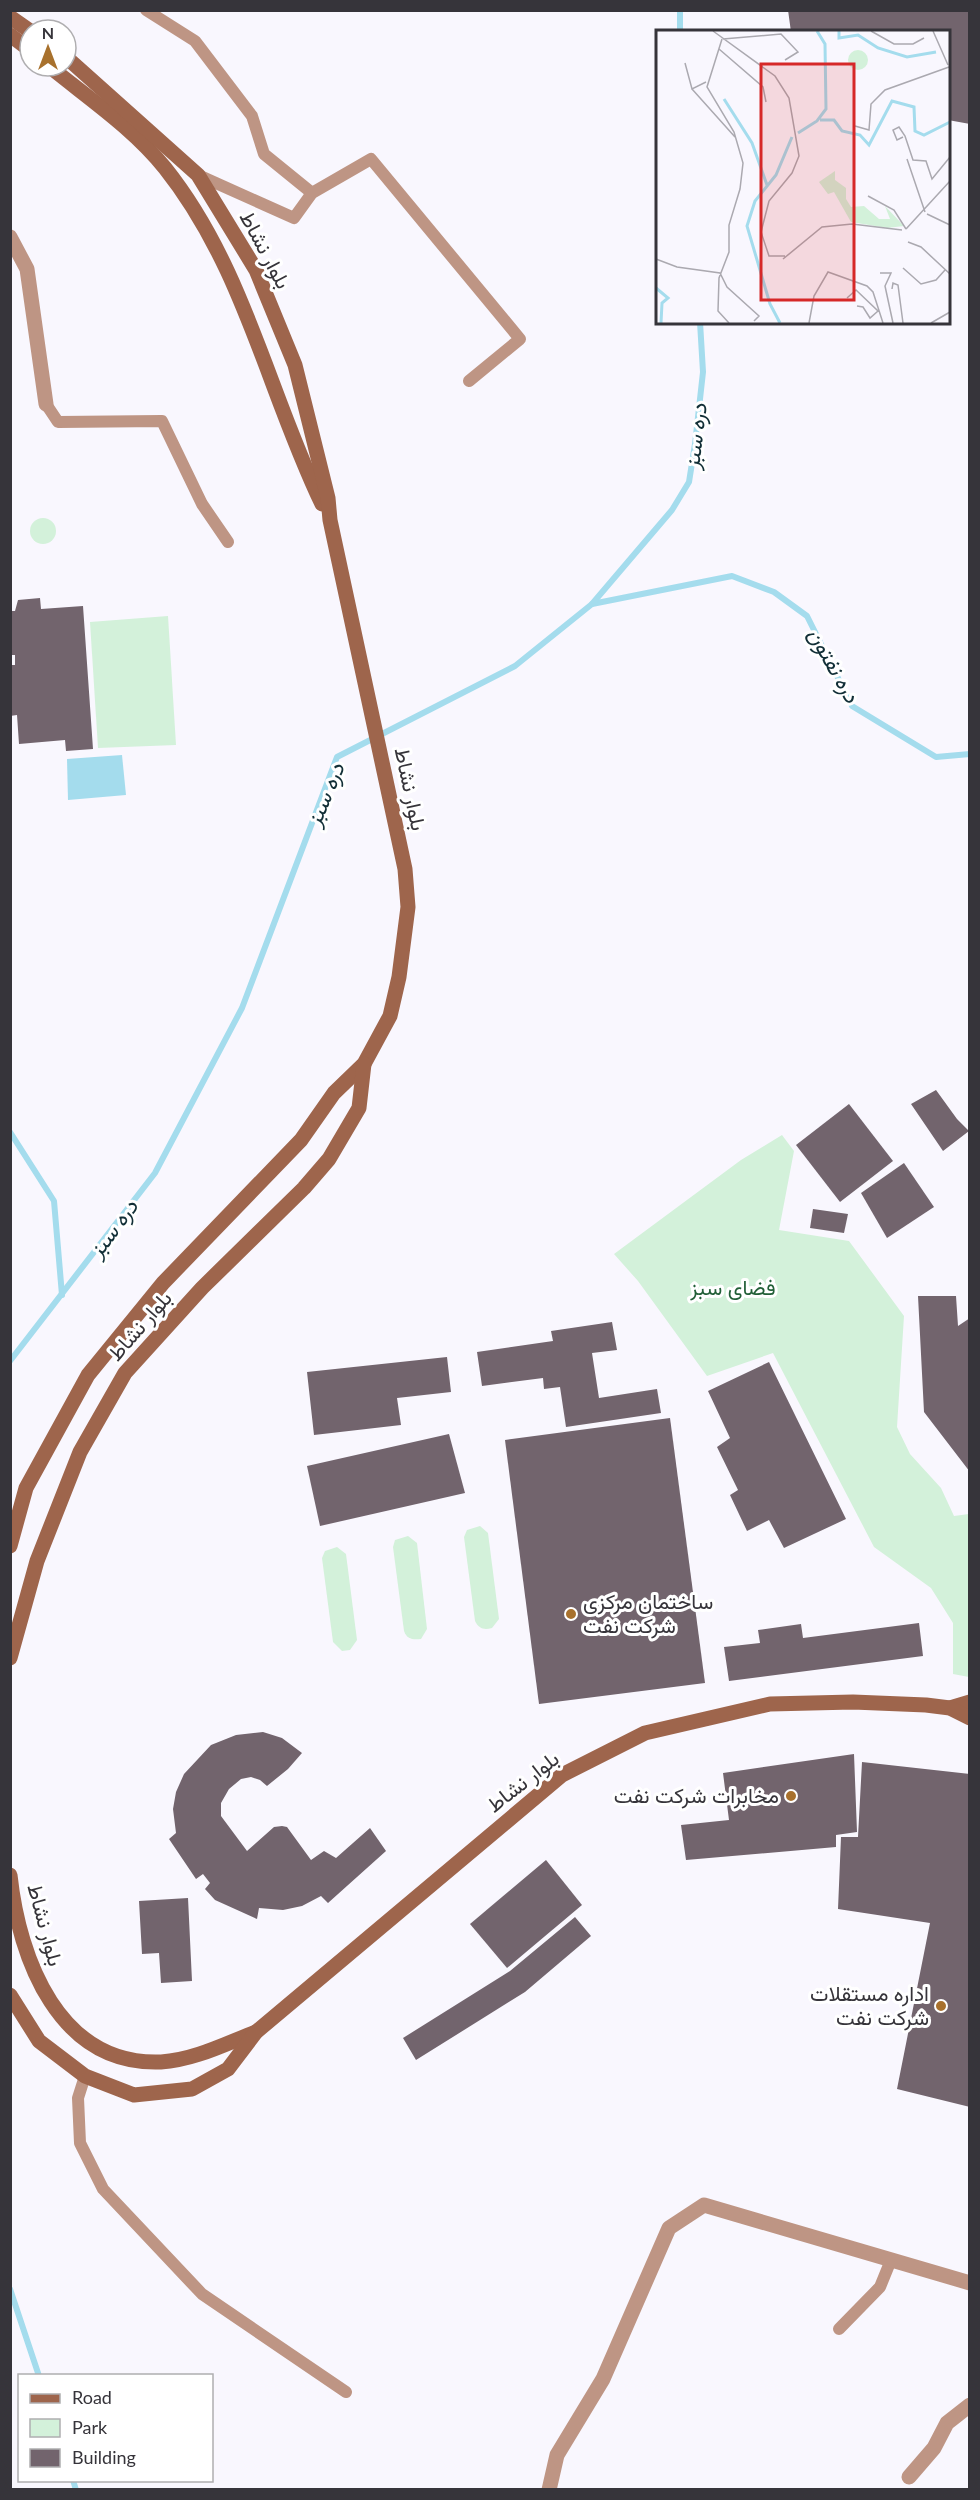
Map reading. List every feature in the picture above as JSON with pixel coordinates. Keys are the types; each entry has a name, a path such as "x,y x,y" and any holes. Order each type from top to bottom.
{"main road":[{"name":"بلوار نشاط","path":"10,1546 26,1488 88,1375 163,1283 301,1140 334,1093 364,1064 390,1016 399,976 408,908 405,869 330,520 328,498 295,366 256,270 198,175 78,68"},
{"name":"بلوار نشاط","path":"64,78 125,128 164,166 193,207 225,261 330,520"},
{"name":"بلوار نشاط","path":"10,1658 37,1561 81,1452 125,1373 202,1288 304,1188 329,1159 359,1108 364,1064"},
{"name":"بلوار نشاط","path":"10,1995 39,2041 85,2076 134,2095 192,2089 228,2069 256,2032 562,1775 645,1733 770,1704 853,1702 950,1708 969,1702"},
{"name":"بلوار نشاط","path":"950,1708 969,1718"},
{"name":"بلوار نشاط","path":"10,1875 13,1896 34,1973 55,2008 81,2039 120,2056 160,2062 198,2056 256,2032"}],"street":[{"path":"10,237 27,269 46,404"},
{"path":"549,2490 557,2455 603,2379 669,2228 704,2205 969,2283"},
{"path":"909,2477 934,2448 947,2423 969,2405"}],"lane":[{"path":"146,10 195,41 252,116 264,154 312,193"},
{"path":"198,175 294,218 312,193 371,159 520,339 469,381"},
{"path":"46,404 58,422 162,422 202,504 228,542"},
{"path":"85,2076 78,2098 81,2143 104,2189 202,2294 346,2392"},
{"path":"839,2329 880,2287 891,2260"}],"green space":[{"path":"43,518 52,522 56,531 52,540 43,544 34,540 30,531 34,522"},
{"path":"168,616 176,745 98,748 90,622"},
{"name":"فضای سبز","path":"782,1135 794,1151 779,1230 849,1241 904,1316 897,1427 910,1454 941,1488 954,1516 969,1514 969,1677 953,1674 953,1623 931,1588 874,1547 773,1353 707,1376 638,1281 614,1254 741,1160"},
{"path":"480,1526 488,1533 499,1619 492,1628 487,1629 480,1627 475,1621 464,1537 467,1530"},
{"path":"408,1536 417,1543 427,1629 421,1639 410,1638 404,1631 393,1547 395,1540"},
{"path":"337,1547 346,1554 357,1640 350,1650 342,1651 333,1642 322,1558 325,1551"}],"water":[{"path":"122,755 126,795 68,800 67,759"}],"building":[{"path":"788,10 970,10 970,124 950,120 950,30 791,30"},
{"path":"40,598 41,609 83,606 93,749 66,751 65,740 19,744 17,715 10,716 10,665 15,665 15,655 10,655 10,611 15,611 18,600"},
{"path":"936,1090 957,1119 969,1131 943,1151 911,1104"},
{"path":"849,1104 893,1161 840,1202 796,1145"},
{"path":"904,1163 934,1207 887,1238 861,1193"},
{"path":"813,1209 848,1214 844,1233 810,1228"},
{"path":"918,1296 956,1296 958,1326 970,1318 970,1472 924,1412"},
{"path":"612,1322 617,1350 592,1353 599,1398 657,1389 661,1413 566,1427 560,1387 544,1389 543,1378 482,1386 477,1352 553,1341 551,1331"},
{"path":"447,1357 451,1392 397,1398 401,1425 314,1435 307,1372"},
{"path":"769,1362 846,1519 784,1548 769,1520 747,1531 730,1495 738,1490 717,1447 730,1438 708,1391"},
{"path":"670,1418 705,1683 539,1704 505,1440"},
{"path":"449,1434 465,1493 320,1526 307,1466"},
{"path":"919,1623 923,1656 729,1681 724,1647 760,1643 758,1630 801,1624 803,1638"},
{"path":"263,1732 282,1738 302,1753 288,1769 267,1786 251,1777 241,1779 229,1789 221,1803 221,1816 247,1851 274,1827 282,1826 287,1827 311,1860 324,1851 336,1858 370,1828 386,1851 328,1903 321,1896 302,1906 283,1910 259,1908 257,1919 215,1900 205,1889 210,1883 203,1874 196,1879 169,1839 176,1833 173,1809 176,1792 184,1774 211,1745 236,1735"},
{"name":"مخابرات شرکت نفت","path":"854,1754 857,1832 836,1835 836,1847 686,1860 681,1825 729,1820 723,1773"},
{"name":"اداره مستقلات شرکت نفت","path":"862,1762 970,1774 970,2107 897,2089 930,1923 838,1909 841,1837 858,1837"},
{"path":"546,1860 582,1905 507,1968 470,1924"},
{"path":"188,1898 192,1981 161,1983 159,1953 142,1954 139,1901"},
{"path":"575,1917 591,1936 525,1992 416,2060 403,2038 510,1971"}],"waterway":[{"name":"دره سبز","path":"680,10 680,30"},
{"name":"دره سبز","path":"10,1361 155,1173 242,1008 337,757 515,666 592,604 672,510 689,482 695,444 703,372 700,324"},
{"name":"دره نفتون","path":"592,604 732,576 774,592 807,616 852,706 936,757 970,754"},
{"path":"10,1132 54,1201 62,1295"},
{"name":"دره سبز","path":"10,2289 38,2374"},
{"name":"دره سبز","path":"74,2482 76,2490"}],"place":[{"name":"ساختمان مرکزی شرکت نفت","path":"571,1614"},
{"name":"مخابرات شرکت نفت","path":"791,1796"},
{"name":"اداره مستقلات شرکت نفت","path":"941,2006"}]}
